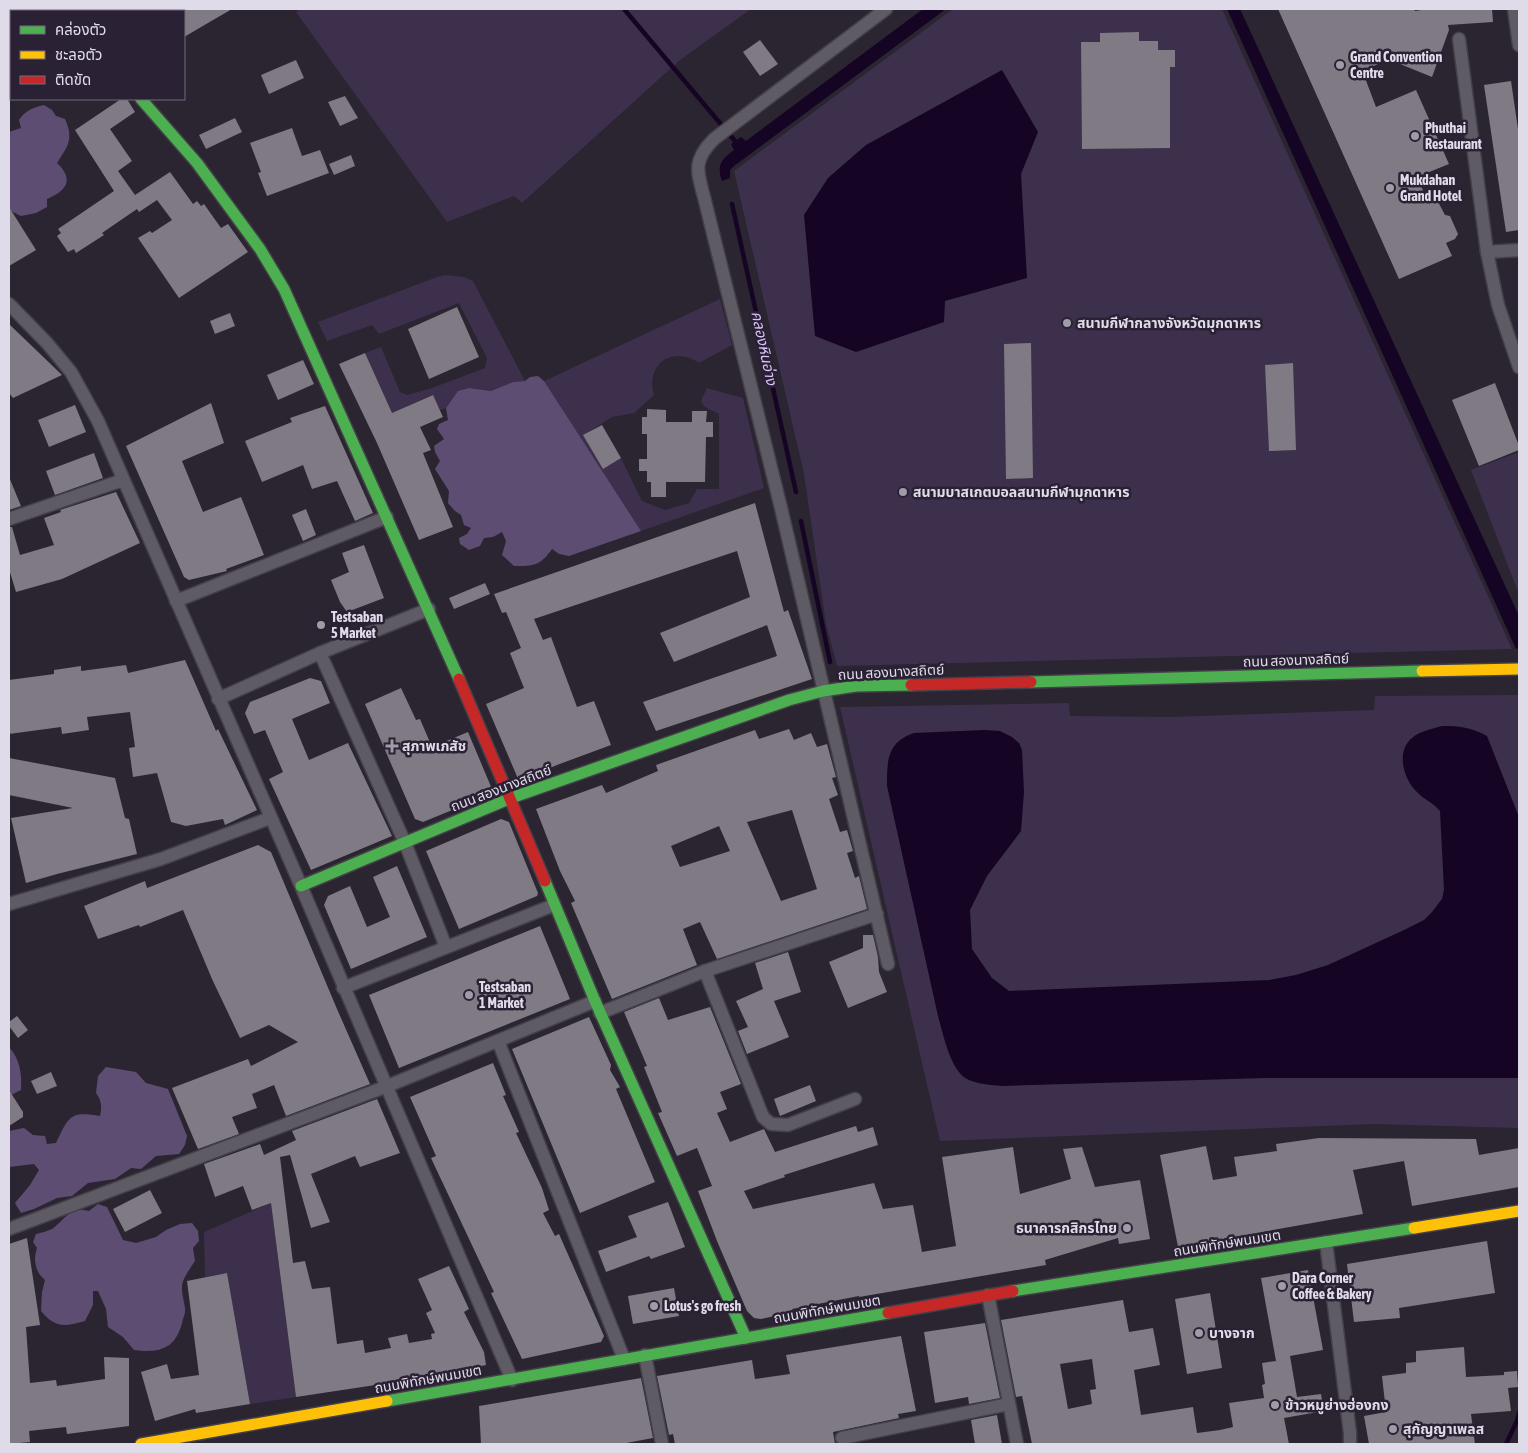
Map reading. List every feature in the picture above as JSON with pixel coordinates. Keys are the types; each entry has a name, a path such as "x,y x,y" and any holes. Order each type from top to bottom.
{"street":[{"path":"886,9 721,134 705,148 699,158 698,167 699,178 781,508 888,964"},
{"path":"1514,9 1519,45"},
{"path":"1459,39 1486,252 1498,305 1519,367"},
{"path":"141,100 197,163 260,249 284,289 429,609 511,798 598,1007 746,1338"},
{"path":"1486,252 1519,250"},
{"path":"9,304 47,343 71,372 98,420 301,886 385,1087 512,1380"},
{"path":"9,519 123,480"},
{"path":"176,601 387,518"},
{"path":"218,699 320,653 429,609"},
{"path":"320,653 405,843 446,947"},
{"name":"ถนน สองนางสถิตย์","path":"301,886 511,798 789,700 823,691 856,686 1519,669"},
{"path":"9,904 161,859 270,818"},
{"path":"343,988 554,905"},
{"path":"9,1229 385,1087 498,1041 877,914"},
{"path":"704,971 763,1117 771,1124 788,1125 855,1098"},
{"path":"498,1041 624,1359"},
{"name":"ถนนพิทักษ์พนมเขต","path":"141,1444 164,1442 988,1295 1519,1211"},
{"path":"1326,1242 1350,1444"},
{"path":"988,1295 1017,1444"},
{"path":"646,1355 662,1444"},
{"path":"842,1438 1009,1404"}],"shaded area":[{"path":"300,9 751,9 680,60 522,203 514,196 447,222 296,12"},
{"path":"923,9 946,9 734,166 730,170 730,178 722,181 720,167 726,156 734,150 731,144 741,137 746,141"},
{"name":"สนามกีฬากลางจังหวัดมุกดาหาร","path":"953,9 1222,9 1512,649 837,666 826,624 804,474 734,171"},
{"path":"1227,9 1240,9 1519,616 1519,648 1516,649"},
{"path":"1002,70 1038,132 1021,174 1027,278 945,301 944,322 856,352 815,336 804,215 828,178 866,145"},
{"path":"44,105 52,110 56,116 65,119 68,126 68,142 57,163 63,169 67,180 63,189 47,199 47,207 36,213 21,216 9,210 9,132 21,128 19,120 27,112"},
{"path":"445,275 464,277 473,281 525,381 513,382 491,391 469,388 458,391 446,408 440,410 432,395 407,406 414,421 398,428 365,353 381,347 400,392 407,395 432,388 485,368 487,358 459,303 379,334 372,325 327,341 318,322"},
{"path":"720,299 732,345 699,363 680,356 671,357 663,361 657,367 654,374 652,384 654,395 634,413 612,417 584,435 604,468 621,458 642,501 665,510 689,503 697,489 719,489 719,414 705,407 701,401 707,388 743,398 764,488 641,531 544,381"},
{"path":"538,376 544,381 641,531 569,556 559,554 552,549 544,559 536,564 514,566 502,555 506,541 502,532 493,537 484,538 480,546 469,550 460,544 459,538 467,534 471,528 464,525 461,515 448,503 449,491 435,469 440,461 434,446 444,439 437,429 439,424 448,420 446,408 458,391 469,388 491,391 513,382 525,381 530,377"},
{"path":"1519,452 1519,594 1471,470"},
{"path":"1519,695 1519,1128 1374,1124 940,1141 840,707 1069,703 1070,716 1171,717 1374,710 1375,696"},
{"path":"1442,726 1465,728 1487,736 1519,817 1519,1078 1265,1078 1002,1086 971,1081 956,1068 948,1050 938,1016 887,786 887,768 890,754 898,742 905,737 914,733 1000,731 1019,743 1022,750 1024,792 1021,831 987,876 970,910 972,949 992,978 1009,991 1269,980 1296,975 1328,965 1424,920 1442,899 1444,890 1440,811 1411,786 1405,772 1403,757 1407,743 1412,738 1422,732"},
{"path":"9,1047 18,1062 21,1073 21,1090 9,1096"},
{"path":"106,1067 136,1072 146,1083 168,1089 187,1136 185,1145 179,1154 156,1156 141,1169 131,1168 115,1179 88,1183 72,1196 57,1198 21,1213 15,1203 30,1185 39,1170 34,1164 9,1167 9,1131 24,1128 33,1135 45,1136 47,1144 56,1143 64,1127 72,1117 82,1114 100,1116 101,1104 96,1093 98,1076"},
{"path":"271,1203 296,1397 250,1404 227,1273 205,1277 204,1232"},
{"path":"98,1204 107,1207 123,1240 136,1243 156,1237 180,1224 192,1223 198,1231 199,1241 193,1248 195,1261 182,1284 184,1316 175,1339 164,1348 151,1351 134,1350 123,1337 108,1327 106,1309 98,1291 93,1291 93,1305 85,1321 61,1325 51,1321 41,1311 45,1280 36,1266 37,1248 33,1242 36,1234 52,1229 72,1212 77,1210 89,1211"}],"building":[{"path":"184,9 232,9 185,36"},
{"path":"1278,9 1414,9 1415,11 1428,9 1492,9 1493,22 1448,25 1449,30 1432,77 1390,60 1362,70 1376,107 1416,90 1449,164 1417,177 1428,202 1436,198 1445,215 1450,216 1458,234 1455,239 1446,243 1452,256 1399,279"},
{"path":"1139,32 1139,41 1158,41 1158,50 1175,50 1175,67 1170,67 1170,148 1082,149 1081,42 1100,42 1100,33"},
{"path":"760,40 778,64 760,76 743,52"},
{"path":"296,60 304,78 269,94 261,75"},
{"path":"1511,81 1519,136 1519,230 1506,232 1484,85"},
{"path":"345,96 358,118 340,126 328,102"},
{"path":"120,100 128,100 135,112 110,129 132,161 118,171 135,195 170,172 193,204 197,201 201,206 204,204 221,228 228,224 248,252 179,298 138,238 150,231 152,233 172,220 157,200 139,212 137,209 102,233 104,235 76,253 74,249 68,252 57,236 61,233 58,229 114,191 75,130"},
{"path":"235,118 242,132 206,149 199,135"},
{"path":"292,128 302,156 320,150 329,173 267,196 258,173 261,172 250,143"},
{"path":"351,155 355,166 334,175 329,164"},
{"path":"9,207 36,250 9,266"},
{"path":"457,307 479,357 429,379 408,329"},
{"path":"230,313 235,326 215,334 210,321"},
{"path":"9,324 62,375 13,398 9,393"},
{"path":"1031,343 1033,478 1006,479 1004,344"},
{"path":"365,353 392,413 433,395 443,417 420,427 431,450 423,453 453,527 419,540 377,443 339,364"},
{"path":"303,360 314,384 278,400 267,375"},
{"path":"1293,363 1296,450 1269,451 1265,365"},
{"path":"1495,383 1519,450 1479,466 1452,400"},
{"path":"211,403 224,443 182,461 203,512 241,497 264,555 226,569 227,571 189,580 184,577 126,446"},
{"path":"75,405 86,432 49,447 38,420"},
{"path":"325,406 373,513 355,521 337,481 312,489 303,465 262,482 245,441 292,422 290,418"},
{"path":"647,409 666,410 666,422 692,422 692,411 707,411 706,422 713,422 713,437 706,437 705,482 666,482 666,497 651,497 651,482 647,482 647,471 639,471 639,459 647,459 647,434 642,434 642,417 647,417"},
{"path":"602,425 621,458 603,469 583,435"},
{"path":"94,453 103,478 55,495 46,471"},
{"path":"9,477 21,506 9,510"},
{"path":"116,492 140,543 62,579 16,592 9,569 9,527 12,527 20,555 54,545 44,518 61,512 60,510"},
{"path":"755,503 784,612 788,610 812,679 656,731 643,702 777,656 767,625 674,662 660,633 750,597 737,551 534,619 543,640 551,637 577,707 594,701 611,745 519,781 486,704 524,688 510,653 521,648 506,612 502,613 494,594"},
{"path":"306,509 316,535 303,541 292,515"},
{"path":"364,545 384,598 347,612 340,602 331,580 349,572 342,553"},
{"path":"485,583 490,594 454,609 449,598"},
{"path":"185,660 216,731 218,729 257,810 225,825 223,819 186,826 171,822 157,773 133,777 129,748 135,747 130,712 87,717 89,730 62,734 61,727 9,734 9,680 54,674 54,670 81,666 81,671 126,665 128,673"},
{"path":"310,678 321,681 330,703 292,719 309,760 348,743 392,836 311,870 269,779 283,772 265,730 254,734 245,713 250,702"},
{"path":"401,688 416,720 420,719 432,747 468,732 492,789 489,795 423,822 415,819 365,704"},
{"path":"789,729 794,740 811,733 817,747 827,744 836,777 832,778 838,795 829,799 840,832 847,830 853,851 847,853 855,878 859,876 867,909 717,959 700,922 683,929 697,965 612,999 571,903 575,901 560,871 536,809 602,785 606,793 658,771 656,765 755,730 759,739","holes":["792,810 817,889 781,901 747,822","719,826 730,851 680,867 671,846"]},
{"path":"9,758 115,778 125,818 129,819 137,854 26,883 11,818 73,808 9,795"},
{"path":"501,819 509,822 538,893 537,896 459,929 426,851"},
{"path":"258,845 271,852 370,1084 286,1116 274,1085 252,1094 257,1108 232,1117 239,1134 198,1149 172,1088 248,1059 251,1066 298,1042 269,1025 240,1038 212,979 183,910 140,927 139,925 98,939 84,906 145,881 147,888"},
{"path":"397,866 427,937 351,969 324,905 328,896 350,886 367,927 390,917 373,877"},
{"name":"Testsaban 1 Market","path":"540,926 570,999 399,1068 369,995"},
{"path":"863,935 873,935 879,972 887,992 848,1008 829,962 863,948"},
{"path":"788,952 801,992 774,1001 789,1037 747,1054 738,1031 748,1027 736,1001 763,989 755,963"},
{"path":"659,998 668,1020 710,1007 741,1084 720,1092 727,1109 717,1113 730,1142 764,1129 775,1152 856,1126 858,1132 873,1127 878,1145 784,1175 785,1177 744,1191 753,1209 874,1183 883,1209 913,1205 922,1252 956,1246 942,1157 1013,1147 1020,1194 1071,1179 1063,1149 1082,1147 1095,1187 1140,1180 1150,1239 1119,1244 1118,1238 1045,1260 1046,1265 859,1296 792,1309 794,1312 761,1319 754,1318 747,1311 698,1191 712,1186 697,1148 677,1156 658,1113 662,1112 644,1067 647,1066 624,1012"},
{"path":"17,1016 28,1030 18,1038 9,1026 9,1022"},
{"path":"589,1017 611,1065 610,1070 620,1087 616,1089 655,1182 580,1213 512,1049"},
{"path":"493,1063 506,1095 503,1096 519,1132 516,1133 542,1188 549,1210 543,1213 555,1236 559,1234 604,1336 601,1342 522,1359 491,1293 494,1292 431,1158 436,1156 410,1097"},
{"path":"51,1072 57,1086 37,1094 31,1081"},
{"path":"810,1085 816,1101 780,1116 774,1099"},
{"path":"9,1090 23,1112 23,1117 9,1126"},
{"path":"377,1099 400,1153 360,1167 355,1156 311,1174 330,1222 311,1228 290,1155 280,1157 293,1263 305,1261 312,1289 330,1287 337,1344 363,1340 365,1353 391,1348 388,1338 407,1334 409,1343 432,1339 431,1334 435,1333 426,1313 432,1310 418,1279 449,1266 469,1309 464,1312 484,1352 486,1365 441,1374 441,1372 402,1381 296,1397 271,1203 252,1210 243,1186 215,1197 204,1164 260,1144 264,1155 296,1140 292,1131"},
{"path":"1319,1138 1476,1139 1479,1155 1519,1148 1519,1187 1412,1206 1404,1161 1353,1170 1363,1214 1178,1247 1160,1155 1206,1146 1213,1180 1237,1176 1234,1157 1277,1151 1276,1144"},
{"path":"150,1190 162,1213 125,1232 113,1209"},
{"path":"668,1202 685,1247 651,1259 649,1256 606,1272 598,1251 637,1237 628,1216"},
{"path":"27,1238 40,1325 26,1327 30,1383 56,1380 57,1386 105,1379 104,1357 129,1358 129,1426 67,1434 66,1427 29,1431 30,1442 9,1444 9,1244"},
{"path":"1487,1241 1495,1293 1399,1308 1400,1318 1354,1322 1347,1264"},
{"path":"1308,1270 1323,1350 1290,1356 1297,1397 1321,1394 1324,1411 1284,1418 1289,1444 1032,1444 1022,1396 1016,1397 1001,1320 1123,1300 1129,1332 1153,1328 1160,1365 1134,1370 1141,1415 1193,1407 1197,1433 1220,1430 1233,1427 1229,1403 1264,1398 1262,1385 1265,1384 1262,1363 1276,1361 1261,1278","holes":["1092,1359 1096,1389 1090,1390 1092,1404 1068,1409 1060,1364"]},
{"path":"227,1273 250,1404 196,1413 195,1409 155,1421 141,1372 167,1364 171,1379 199,1375 187,1281"},
{"name":"Lotus's go fresh","path":"674,1288 679,1316 633,1324 628,1296"},
{"name":"บางจาก","path":"1210,1293 1222,1368 1187,1374 1175,1299"},
{"path":"985,1323 1000,1398 969,1404 968,1397 935,1403 924,1332"},
{"path":"901,1336 916,1411 898,1414 899,1418 833,1432 835,1444 675,1444 673,1434 669,1435 657,1376 752,1360 755,1379 790,1374 786,1355"},
{"path":"1464,1347 1466,1377 1504,1375 1504,1372 1517,1371 1518,1387 1508,1388 1511,1411 1471,1414 1475,1444 1369,1444 1364,1416 1386,1412 1382,1376 1406,1373 1406,1363 1416,1362 1416,1351"},
{"path":"641,1378 653,1438 621,1444 481,1444 479,1406"},
{"path":"997,1415 1002,1444 975,1444 971,1420"}],"waterway":[{"name":"คลองหินอ่าง","path":"624,9 735,141 737,147"},
{"name":"คลองหินอ่าง","path":"732,204 796,492"},
{"name":"คลองหินอ่าง","path":"801,521 830,662"},
{"path":"1506,1444 1519,1413"}],"traffic: fast":[{"path":"142,100 197,163 260,249 284,289 459,679"},
{"path":"1031,682 1422,671"},
{"path":"301,886 511,798 789,700 823,691 856,686 911,685"},
{"path":"545,881 595,1001 746,1338"},
{"path":"1013,1291 1414,1228"},
{"path":"387,1401 888,1313"}],"traffic: slow":[{"path":"1422,671 1519,669"},
{"path":"1414,1228 1519,1211"},
{"path":"141,1444 387,1401"}],"traffic: jam":[{"path":"459,679 545,881"},
{"path":"911,685 1031,682"},
{"path":"888,1313 1013,1291"}],"place":[{"name":"Grand Convention Centre","path":"1340,65"},
{"name":"Phuthai Restaurant","path":"1415,136"},
{"name":"Mukdahan Grand Hotel","path":"1390,188"},
{"name":"สนามกีฬากลางจังหวัดมุกดาหาร","path":"1067,323"},
{"name":"สนามบาสเกตบอลสนามกีฬามุกดาหาร","path":"903,492"},
{"name":"Testsaban 5 Market","path":"321,625"},
{"name":"สุภาพเภสัช","path":"392,746"},
{"name":"Testsaban 1 Market","path":"469,995"},
{"name":"ธนาคารกสิกรไทย","path":"1127,1228"},
{"name":"Dara Corner Coffee & Bakery","path":"1282,1286"},
{"name":"Lotus's go fresh","path":"654,1306"},
{"name":"บางจาก","path":"1199,1333"},
{"name":"ข้าวหมูย่างฮ่องกง","path":"1275,1405"},
{"name":"สุกัญญาเพลส","path":"1393,1429"}]}
